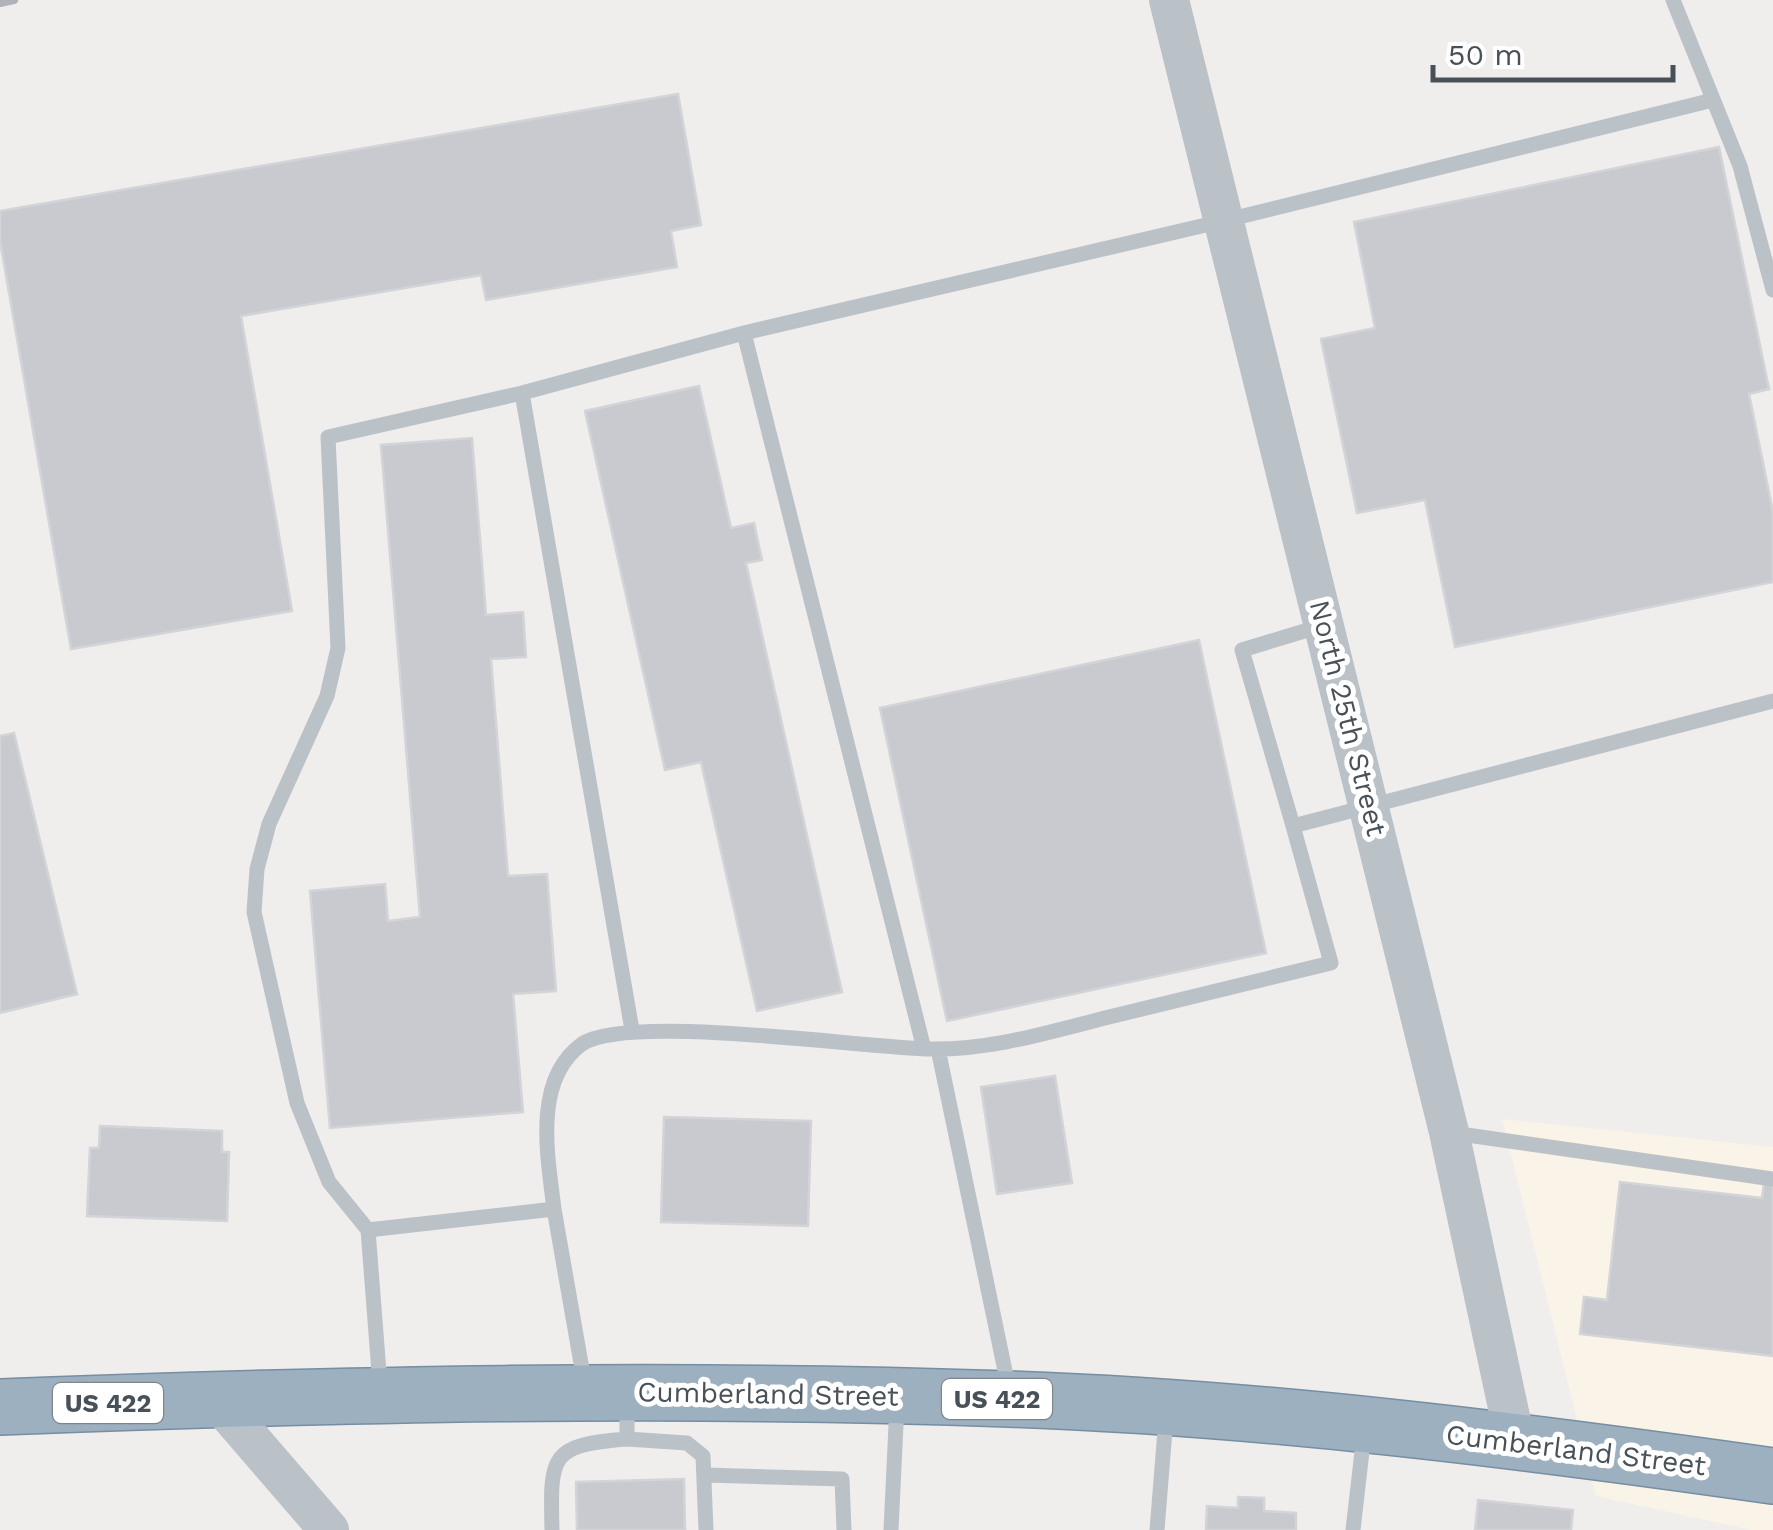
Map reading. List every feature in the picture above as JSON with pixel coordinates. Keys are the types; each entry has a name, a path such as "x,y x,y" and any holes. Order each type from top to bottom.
{"highway":[{"name":"Cumberland Street","path":"0,1407 380,1394 614,1408 897,1397 1011,1399 1515,1440 1773,1476"}],"street":[{"name":"North 25th Street","path":"1169,0 1369,803 1448,1132 1515,1440"},
{"path":"216,1399 329,1530"}],"lane":[{"path":"1673,0 1740,166 1773,290"},
{"path":"380,1394 368,1230 330,1182 297,1103 254,912 257,869 269,824 326,696 338,648 328,437 522,393 744,332 1223,221 1713,100"},
{"path":"744,332 931,1049 1011,1399"},
{"path":"522,393 632,1030"},
{"path":"706,1530 704,1456 687,1443 614,1408 554,1209 547,1146 549,1104 559,1070 582,1044 632,1030 931,1049 995,1046 1331,963 1242,650 1326,625"},
{"path":"1293,826 1369,803 1773,701"},
{"path":"1448,1132 1773,1179"},
{"path":"368,1230 554,1209"},
{"path":"891,1530 897,1397"},
{"path":"552,1530 552,1478 564,1453 581,1443 614,1408"},
{"path":"1156,1530 1167,1409"},
{"path":"1352,1530 1364,1425"},
{"path":"705,1475 842,1479 844,1530"}],"shaded area":[{"path":"1502,1119 1773,1147 1773,1530 1751,1530 1596,1496"}],"building":[{"path":"678,94 701,225 671,231 677,267 486,300 481,275 241,316 292,611 71,649 0,241 0,211"},
{"path":"1719,147 1769,389 1749,394 1773,512 1773,582 1455,647 1425,500 1357,513 1321,339 1375,328 1354,222"},
{"path":"699,386 731,528 754,523 762,560 746,563 842,992 757,1011 701,762 665,770 585,411"},
{"path":"472,438 486,615 523,612 526,657 491,659 508,876 547,874 556,991 513,994 523,1112 330,1128 310,891 385,884 388,921 420,917 381,445"},
{"path":"1199,640 1266,953 947,1021 880,708"},
{"path":"14,733 77,994 0,1013 0,736"},
{"path":"1055,1076 1072,1183 997,1194 981,1087"},
{"path":"664,1117 811,1121 808,1226 661,1222"},
{"path":"100,1126 222,1131 222,1152 229,1152 227,1221 87,1216 90,1148 99,1148"},
{"path":"1620,1182 1762,1198 1764,1184 1773,1185 1773,1356 1580,1334 1584,1297 1607,1300"},
{"path":"684,1479 685,1530 577,1530 576,1482"},
{"path":"1238,1497 1264,1498 1264,1511 1296,1513 1296,1530 1206,1530 1207,1506 1238,1508"},
{"path":"1478,1500 1573,1510 1571,1530 1475,1530"}],"railway":[{"path":"0,3 14,0"}]}
